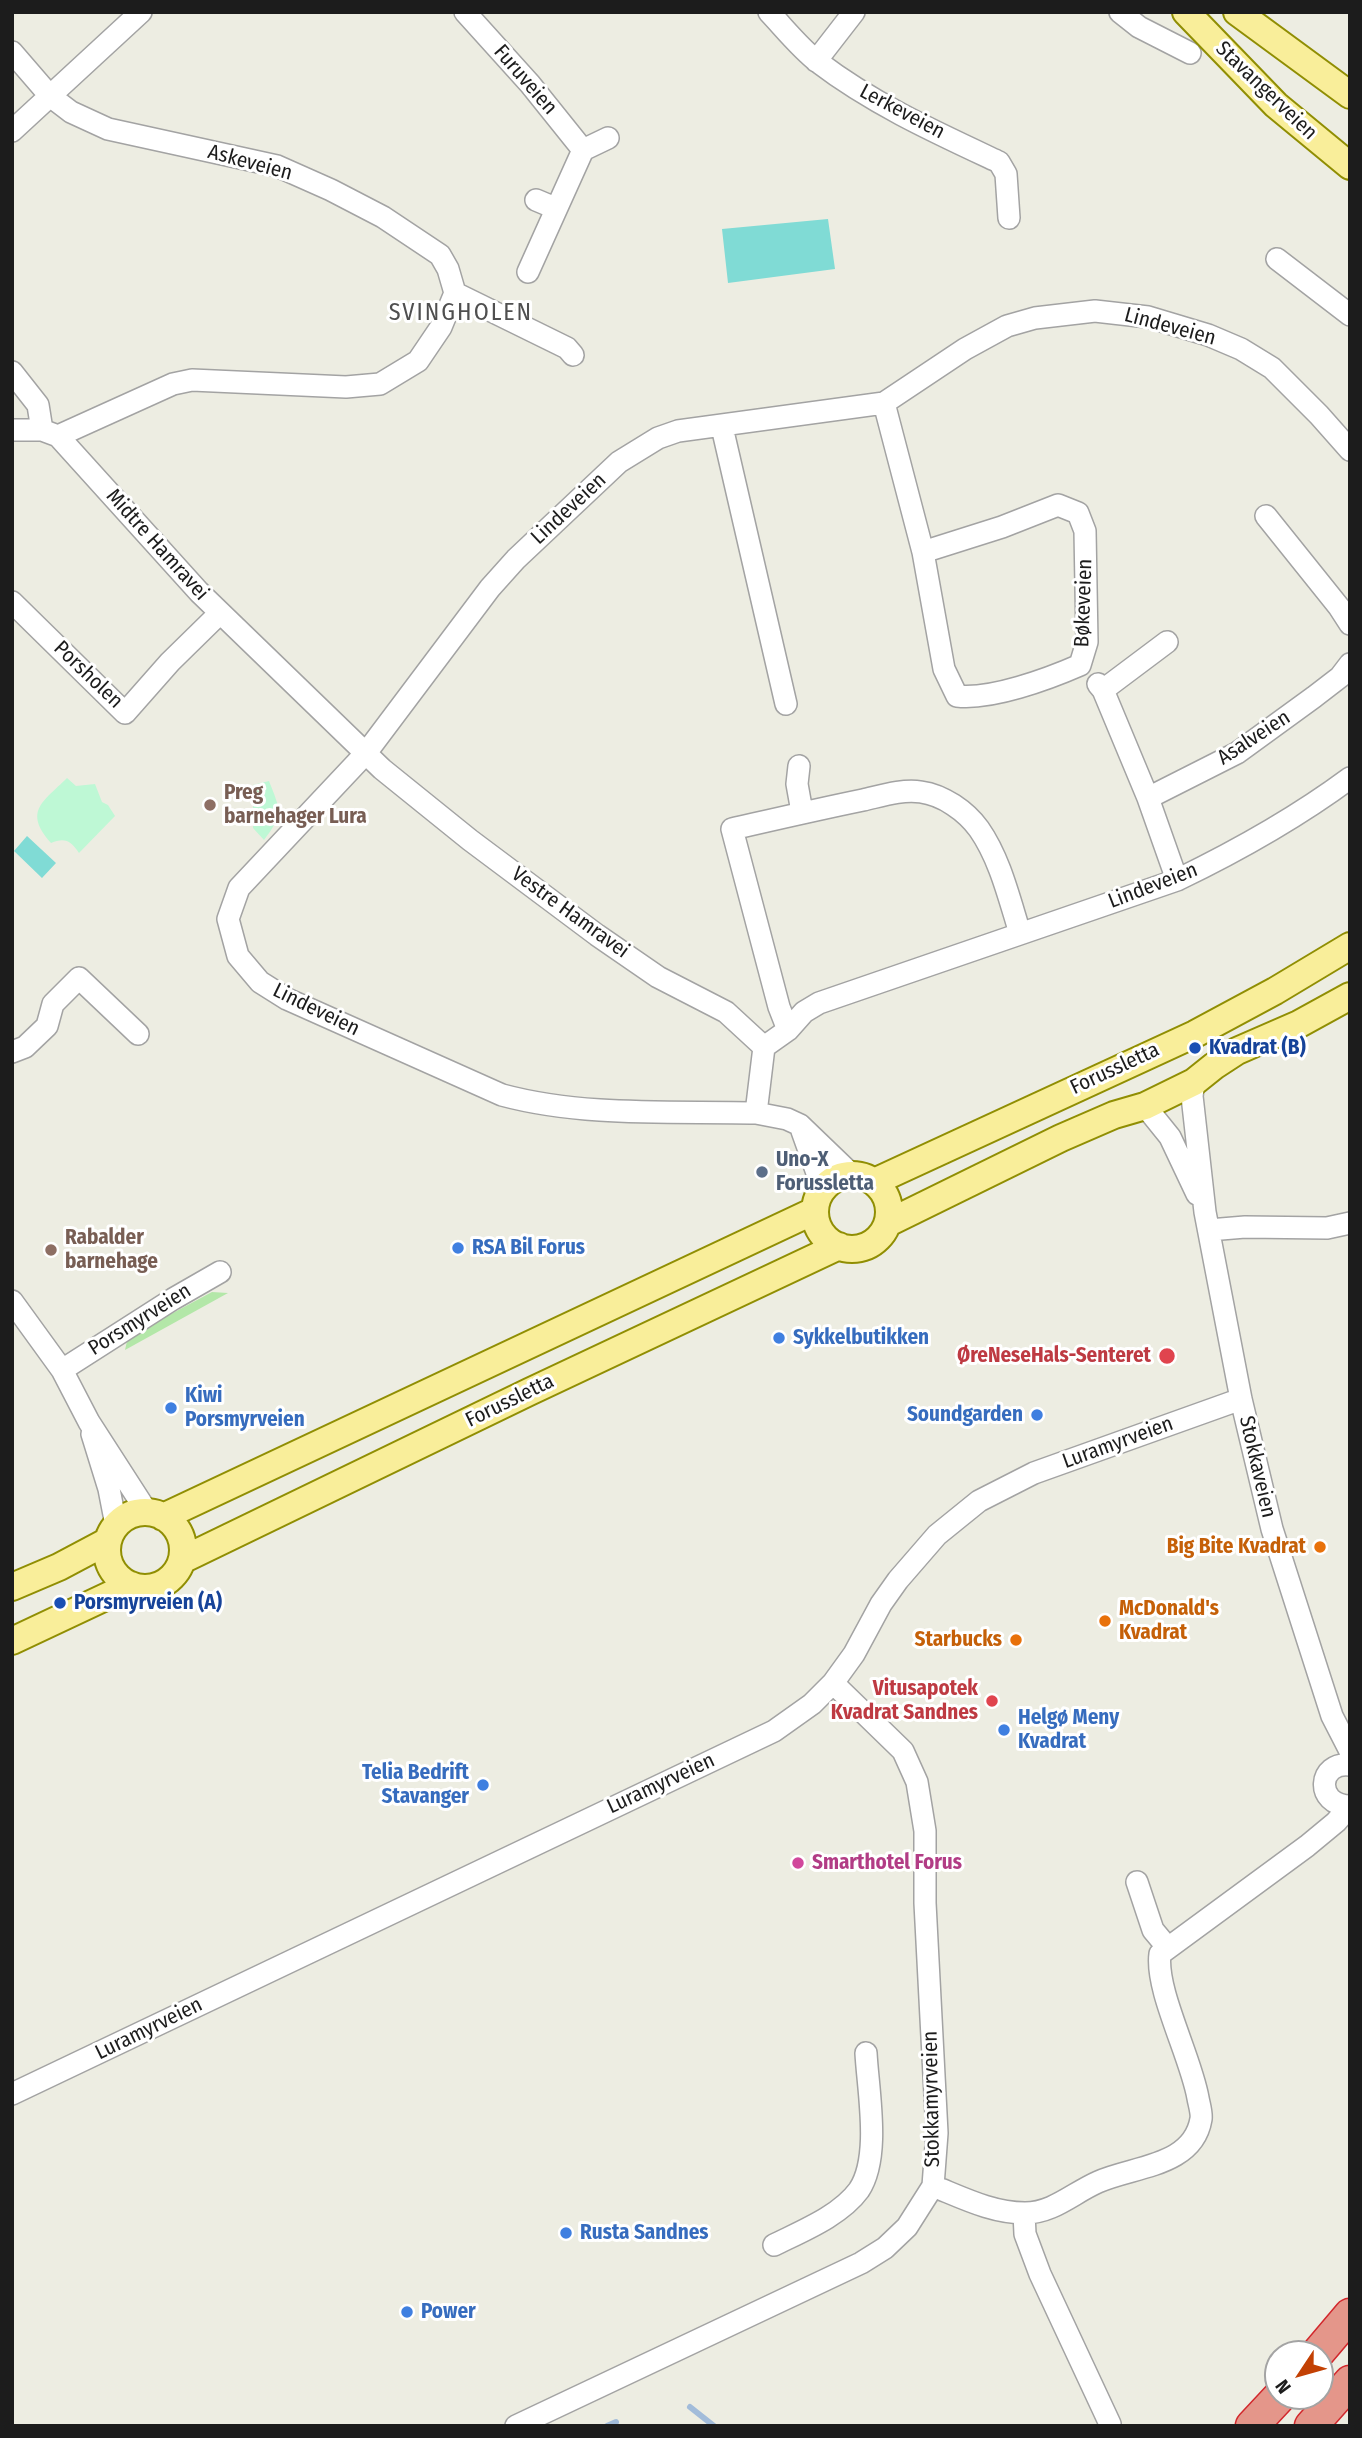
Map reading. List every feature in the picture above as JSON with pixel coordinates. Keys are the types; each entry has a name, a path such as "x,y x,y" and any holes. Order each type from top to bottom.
{"highway":[{"path":"1329,2340 1350,2315"},
{"path":"1311,2426 1350,2382"},
{"path":"1252,2426 1267,2410"}],"main road":[{"name":"Stavangerveien","path":"1186,12 1276,105 1350,166"},
{"name":"Stavangerveien","path":"1237,12 1350,95"},
{"name":"Forussletta","path":"155,1514 818,1202 829,1184 840,1177 863,1179 1195,1034 1275,991 1350,946"},
{"name":"Forussletta","path":"182,1560 839,1246 859,1248 873,1243 884,1232 888,1223 1061,1138 1145,1105 1194,1082 1237,1051 1299,1024 1350,996"},
{"path":"863,1179 883,1190 888,1200 888,1223"},
{"path":"818,1202 822,1234 839,1246"},
{"path":"12,1587 59,1567 112,1533 131,1515 155,1514 173,1524 180,1534 183,1547 182,1560 175,1574 162,1584 147,1588 131,1586 119,1578 111,1567 107,1554 112,1533"},
{"path":"12,1641 131,1586"}],"street":[{"path":"12,131 141,12"},
{"name":"Furuveien","path":"465,12 530,84 583,150"},
{"name":"Lerkeveien","path":"769,12 816,61 892,110 999,162 1006,174 1009,218"},
{"path":"816,61 854,12"},
{"path":"1120,12 1139,27 1190,53"},
{"name":"Askeveien","path":"12,52 50,96 71,112 108,129 277,166 383,217 440,255 448,269 455,293"},
{"path":"528,272 545,204 583,150 608,138"},
{"path":"1277,259 1350,316"},
{"path":"12,430 50,433 173,384 192,380 346,387 380,384 418,361 441,327 455,293 567,348 573,355"},
{"name":"Lindeveien","path":"800,1125 787,1119 756,1113 570,1109 502,1095 287,999 260,982 237,956 228,919 239,888 366,753 490,588 516,559 619,462 658,438 678,431 884,403 965,349 1007,326 1035,318 1094,311 1122,313 1175,324 1241,349 1272,368 1350,450"},
{"name":"Midtre Hamravei","path":"12,372 38,405 50,433 220,613 366,753"},
{"name":"Bøkeveien","path":"884,403 923,552 944,669 957,696 971,698 1041,681 1080,666 1087,642 1085,531 1078,513 1058,505 1002,527 923,552"},
{"path":"722,427 786,704"},
{"path":"1266,516 1350,624"},
{"name":"Porsholen","path":"12,602 125,713 170,662 220,613"},
{"path":"1167,642 1100,687 1147,798 1177,880"},
{"name":"Asalveien","path":"1147,798 1237,753 1314,698 1340,677 1350,664"},
{"name":"Vestre Hamravei","path":"366,753 470,840 597,935 658,977 726,1012 764,1047"},
{"path":"799,766 797,783 802,812"},
{"name":"Lindeveien","path":"764,1047 788,1030 803,1012 819,1003 1177,880 1226,857 1350,778"},
{"path":"788,1030 779,1007 732,829 897,793 921,792 948,801 969,818 985,839 1000,871 1020,933"},
{"path":"12,1052 25,1047 47,1026 53,1004 79,978 138,1034"},
{"path":"756,1113 764,1047"},
{"name":"Stokkaveien","path":"1194,1082 1192,1096 1207,1221 1241,1399 1272,1529 1332,1716 1350,1751"},
{"name":"Stokkaveien","path":"1145,1105 1170,1137 1207,1221"},
{"path":"800,1125 863,1179"},
{"path":"800,1125 817,1173 818,1202"},
{"path":"1207,1221 1245,1227 1327,1228 1350,1223"},
{"name":"Porsmyrveien","path":"62,1370 220,1272"},
{"path":"12,1301 62,1370 89,1422 155,1514"},
{"name":"Luramyrveien","path":"12,2094 774,1731 812,1704 833,1683 854,1654 881,1604 898,1580 937,1535 979,1501 1034,1473 1241,1399"},
{"path":"89,1422 109,1489 112,1533"},
{"name":"Stokkamyrveien","path":"516,2426 861,2263 885,2248 907,2227 933,2186 937,2133 925,1903 925,1831 917,1782 904,1751 833,1683"},
{"name":"Stokkaveien","path":"1307,1846 1320,1814 1331,1762 1332,1716"},
{"path":"1350,1765 1339,1765 1325,1782 1326,1794 1334,1803 1350,1806"},
{"path":"933,2186 993,2210 1038,2212 1056,2206 1097,2182 1157,2164 1177,2154 1191,2142 1202,2118 1194,2076 1162,1983 1158,1963 1160,1954 1307,1846 1336,1822 1350,1806"},
{"path":"1137,1882 1153,1930 1168,1948"},
{"path":"774,2245 805,2230 840,2207 857,2192 865,2179 870,2165 871,2135 866,2053"},
{"path":"1024,2213 1025,2234 1040,2274 1110,2424"}],"green space":[{"path":"67,778 76,786 95,784 102,802 108,805 115,816 79,853 67,841 51,843 38,823 37,815 44,801"},
{"path":"269,781 278,811 275,824 264,840 253,828 253,785"},
{"path":"212,1292 228,1293 125,1350 128,1337"}],"shaded area":[{"path":"828,219 835,269 728,283 722,229"},
{"path":"27,836 56,863 42,878 14,851"}],"waterway":[{"path":"690,2407 714,2426"},
{"path":"607,2426 616,2422"}],"place":[{"name":"Preg barnehager Lura","path":"210,805"},
{"name":"Kvadrat (B)","path":"1195,1048"},
{"name":"Uno-X Forussletta","path":"762,1172"},
{"name":"RSA Bil Forus","path":"458,1248"},
{"name":"Rabalder barnehage","path":"51,1250"},
{"name":"Sykkelbutikken","path":"779,1338"},
{"name":"ØreNeseHals-Senteret","path":"1167,1356"},
{"name":"Kiwi Porsmyrveien","path":"171,1408"},
{"name":"Soundgarden","path":"1037,1415"},
{"name":"Big Bite Kvadrat","path":"1320,1547"},
{"name":"Porsmyrveien (A)","path":"60,1603"},
{"name":"McDonald's Kvadrat","path":"1105,1621"},
{"name":"Starbucks","path":"1016,1640"},
{"name":"Vitusapotek Kvadrat Sandnes","path":"992,1701"},
{"name":"Helgø Meny Kvadrat","path":"1004,1730"},
{"name":"Telia Bedrift Stavanger","path":"483,1785"},
{"name":"Smarthotel Forus","path":"798,1863"},
{"name":"Rusta Sandnes","path":"566,2233"},
{"name":"Power","path":"407,2312"}],"district":[{"name":"SVINGHOLEN","path":"461,313"}]}
